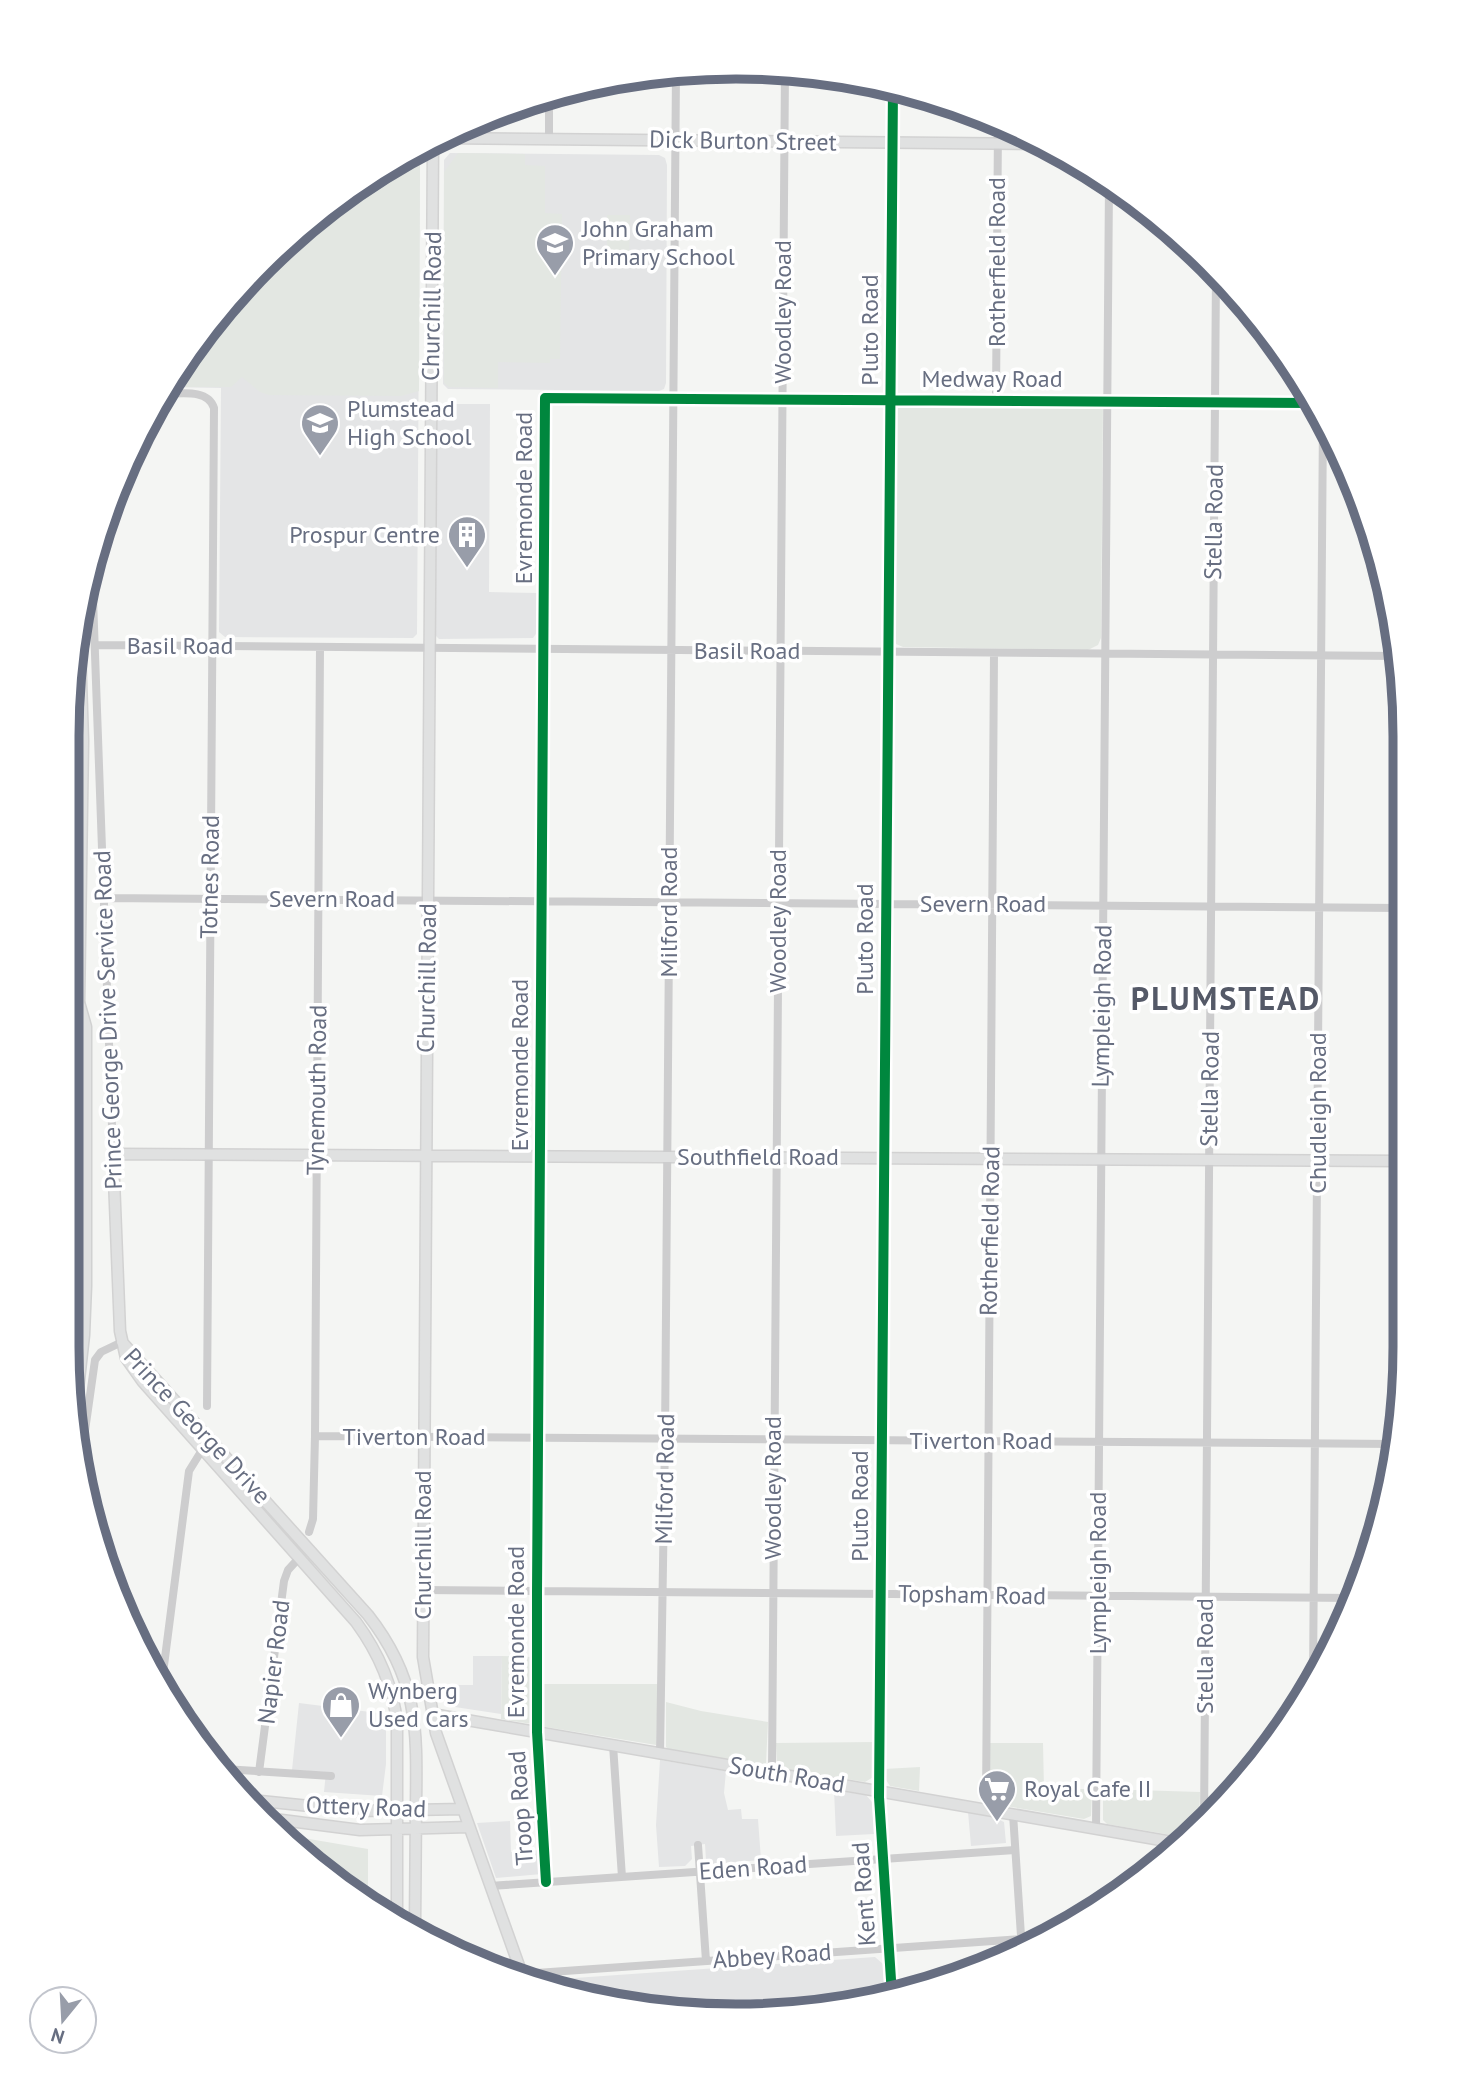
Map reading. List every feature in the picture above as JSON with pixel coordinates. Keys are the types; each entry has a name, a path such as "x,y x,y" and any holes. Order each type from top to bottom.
{"highway":[{"path":"79,1010 84,1027 83,1286 79,1359"}],"main road":[{"path":"79,940 80,690"}],"street":[{"name":"Woodley Road","path":"772,1773 785,81"},
{"name":"Milford Road","path":"660,1753 676,82"},
{"name":"Pluto Road","path":"879,1791 893,98"},
{"path":"549,106 549,139"},
{"name":"Rotherfield Road","path":"996,401 998,134"},
{"name":"Dick Burton Street","path":"464,138 1020,144"},
{"name":"Churchill Road","path":"433,153 423,1657 436,1733 463,1809"},
{"name":"Lympleigh Road","path":"1096,1829 1109,196"},
{"name":"Stella Road","path":"1204,1809 1216,287"},
{"name":"Totnes Road","path":"175,394 203,395 212,401 214,408 207,1406"},
{"name":"Medway Road","path":"545,398 1302,403"},
{"name":"Evremonde Road","path":"537,1732 545,398"},
{"name":"Chudleigh Road","path":"1314,1659 1323,441"},
{"name":"Prince George Drive Service Road","path":"93,599 122,1342"},
{"name":"Basil Road","path":"95,645 1389,656"},
{"name":"Tynemouth Road","path":"309,1532 313,1520 315,1436 320,647"},
{"name":"Rotherfield Road","path":"986,1809 994,653"},
{"name":"Severn Road","path":"103,898 1393,908"},
{"name":"Southfield Road","path":"113,1154 1393,1161"},
{"path":"84,1435 95,1360 105,1349 122,1342"},
{"name":"Prince George Drive","path":"122,1342 129,1364 356,1622 383,1669 397,1723 397,1910"},
{"name":"Prince George Drive","path":"122,1342 293,1529 384,1636 401,1668 417,1731 415,1920"},
{"name":"Tiverton Road","path":"315,1436 1386,1444"},
{"path":"163,1669 189,1471 202,1450"},
{"name":"Napier Road","path":"259,1772 284,1581 288,1570 299,1558"},
{"name":"Topsham Road","path":"422,1590 1343,1598"},
{"name":"South Road","path":"432,1714 1169,1841"},
{"name":"Troop Road","path":"537,1732 546,1882"},
{"path":"613,1745 622,1877"},
{"path":"234,1770 331,1776"},
{"name":"Kent Road","path":"879,1791 891,1985"},
{"name":"Ottery Road","path":"261,1801 345,1810 463,1809 519,1967"},
{"path":"1013,1814 1021,1939"},
{"name":"Ottery Road","path":"280,1820 331,1828 398,1830 469,1827"},
{"path":"698,1844 706,1961"},
{"name":"Eden Road","path":"490,1886 1015,1850"},
{"name":"Abbey Road","path":"540,1974 1020,1939"}],"shaded area":[{"name":"John Graham Primary School","path":"450,153 659,155 665,158 664,389 448,389 443,384 444,160"},
{"path":"458,153 525,154 525,165 545,166 545,213 562,214 560,359 550,359 550,363 498,362 498,388 449,387 444,383 444,172"},
{"name":"Plumstead High School","path":"418,161 420,163 417,634 413,638 225,637 219,632 221,388 180,387 215,336 271,271 336,215 407,167"},
{"path":"418,161 419,391 401,396 269,395 260,392 242,377 231,387 180,387 215,336 271,271 336,215"},
{"path":"607,215 630,215 629,258 607,257"},
{"path":"896,402 1103,404 1101,638 1098,645 1088,650 903,647 896,644 892,636"},
{"path":"437,404 490,404 489,592 538,593 538,631 533,638 439,639 435,635"},
{"path":"473,1656 502,1656 501,1714 455,1707 441,1691 440,1685 473,1685"},
{"path":"502,1656 532,1657 532,1724 501,1719"},
{"path":"541,1684 658,1684 656,1745 540,1726"},
{"path":"666,1702 768,1722 766,1763 761,1766 668,1749"},
{"name":"Wynberg Used Cars","path":"299,1703 386,1714 386,1764 382,1796 324,1792 326,1772 292,1770"},
{"path":"875,1742 875,1776 865,1782 780,1768 777,1764 776,1743"},
{"path":"990,1743 1043,1743 1044,1789 1092,1789 1091,1816 1084,1819 1000,1805 990,1797"},
{"path":"660,1760 726,1771 724,1793 728,1810 741,1809 742,1819 758,1819 761,1860 712,1864 706,1860 705,1844 691,1846 692,1859 685,1866 659,1867 656,1825"},
{"path":"920,1767 919,1791 890,1786 884,1777 884,1769"},
{"path":"1103,1789 1200,1792 1199,1813 1175,1836 1107,1824 1103,1820"},
{"path":"834,1790 866,1795 872,1802 874,1834 836,1836"},
{"path":"968,1812 989,1815 1004,1822 1006,1843 971,1846"},
{"path":"510,1821 511,1852 540,1850 542,1874 496,1878 477,1823"},
{"path":"299,1837 368,1849 368,1891"},
{"path":"875,1957 883,1964 884,1987 822,1999 779,2003 693,2003 608,1992 557,1979"}],"cycle path":[{"path":"891,1985 879,1797 893,98"},
{"path":"546,1882 537,1732 545,398 1302,403"}],"place":[{"name":"John Graham Primary School","path":"555,277"},
{"name":"Plumstead High School","path":"320,457"},
{"name":"Prospur Centre","path":"467,569"},
{"name":"Wynberg Used Cars","path":"341,1739"},
{"name":"Royal Cafe II","path":"997,1823"}],"district":[{"name":"PLUMSTEAD","path":"1226,999"}]}
